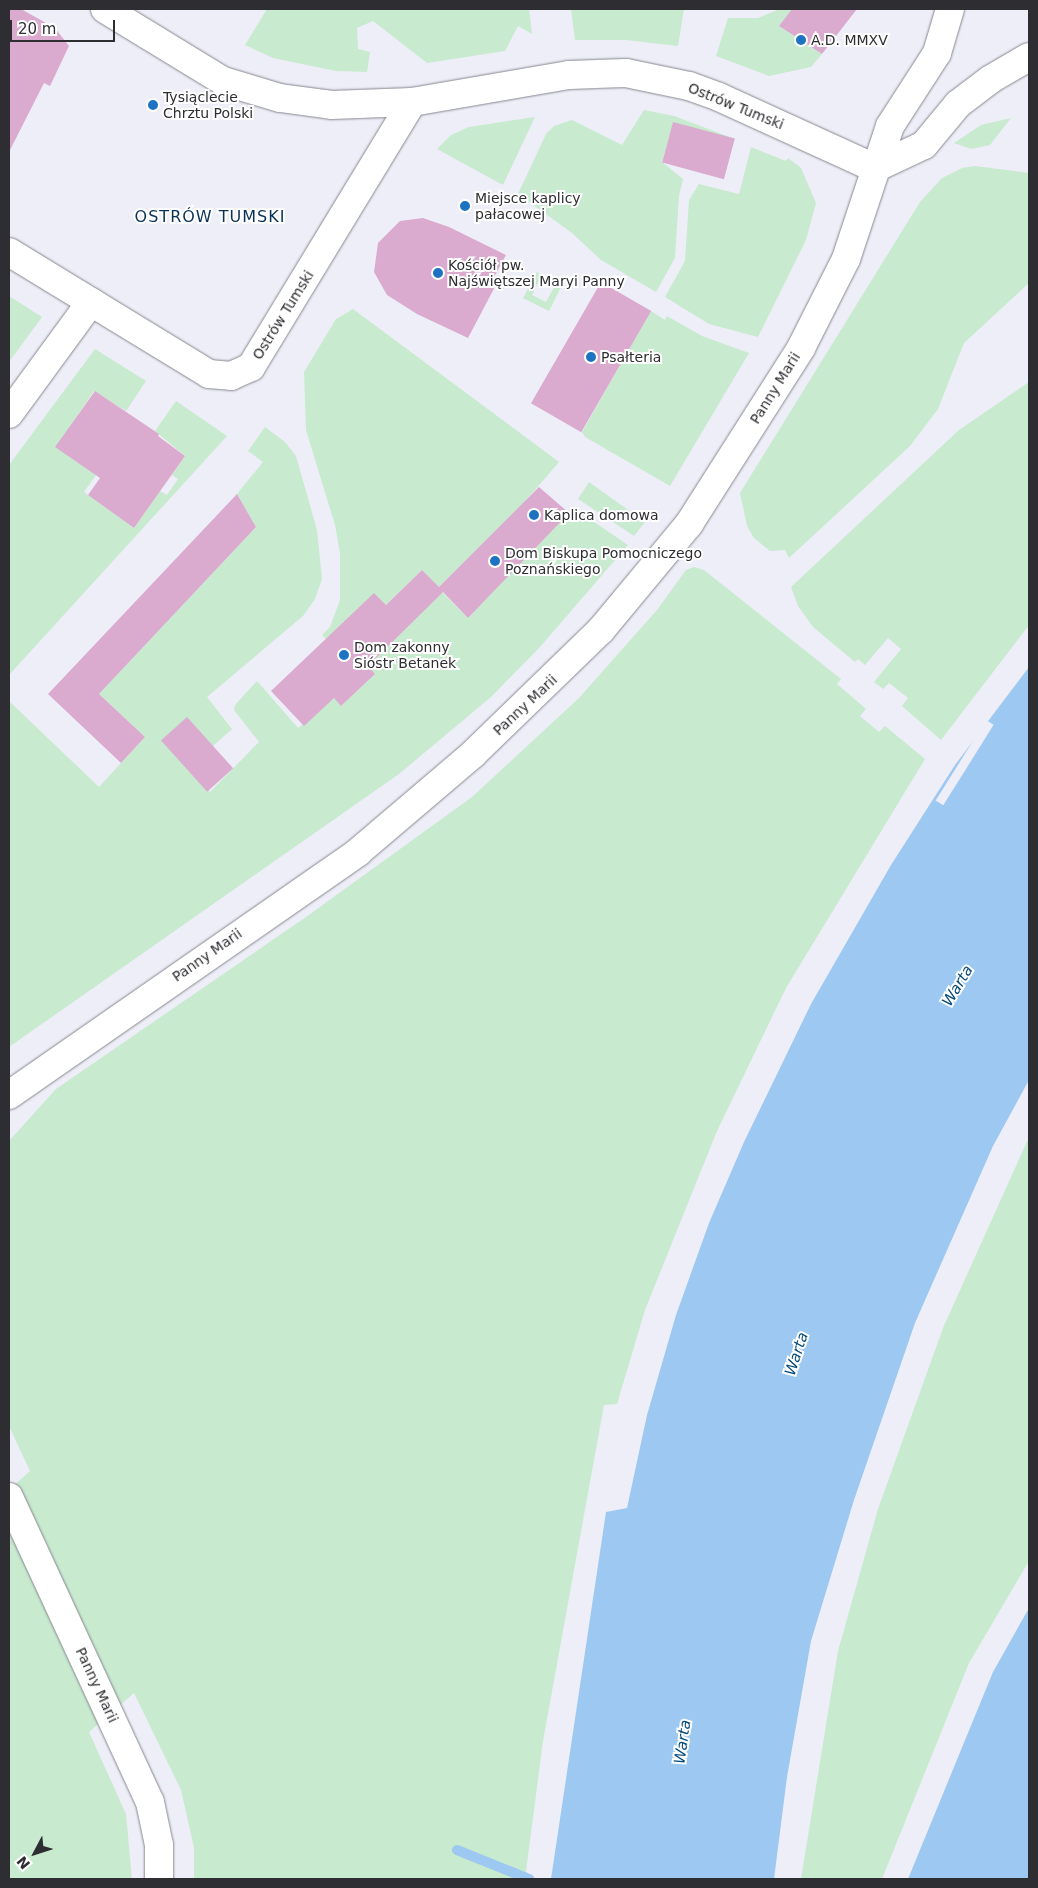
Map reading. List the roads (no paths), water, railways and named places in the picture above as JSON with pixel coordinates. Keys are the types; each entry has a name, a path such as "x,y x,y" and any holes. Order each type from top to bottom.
{"street":[{"name":"Ostrów Tumski","path":"105,9 232,84 280,98 332,104 412,102 569,75 626,73 689,86 720,97 875,168"},
{"name":"Panny Marii","path":"9,1095 358,852 474,754 601,630 689,524 801,348 846,259 890,126 937,53 950,9"},
{"path":"875,168 924,146 958,104 991,79 1029,57"},
{"name":"Ostrów Tumski","path":"9,252 209,374 231,376 252,367 412,102"},
{"path":"9,414 91,302"},
{"name":"Panny Marii","path":"9,1497 150,1802 159,1845 159,1879"}],"water":[{"name":"Warta","path":"1029,667 1029,1080 993,1146 915,1323 854,1500 811,1641 787,1777 774,1879 551,1879 606,1512 627,1508 647,1415 676,1315 709,1223 744,1142 811,1004 891,865 955,765"},
{"path":"1029,1608 1029,1879 908,1879 993,1672"}],"waterway":[{"path":"457,1850 529,1879"}],"place":[{"name":"A.D. MMXV","path":"801,40"},
{"name":"Tysiąclecie Chrztu Polski","path":"153,105"},
{"name":"Miejsce kaplicy pałacowej","path":"465,206"},
{"name":"Kościół pw. Najświętszej Maryi Panny","path":"438,273"},
{"name":"Psałteria","path":"591,357"},
{"name":"Kaplica domowa","path":"534,515"},
{"name":"Dom Biskupa Pomocniczego Poznańskiego","path":"495,561"},
{"name":"Dom zakonny Sióstr Betanek","path":"344,655"}],"district":[{"name":"OSTRÓW TUMSKI","path":"210,217"}]}
